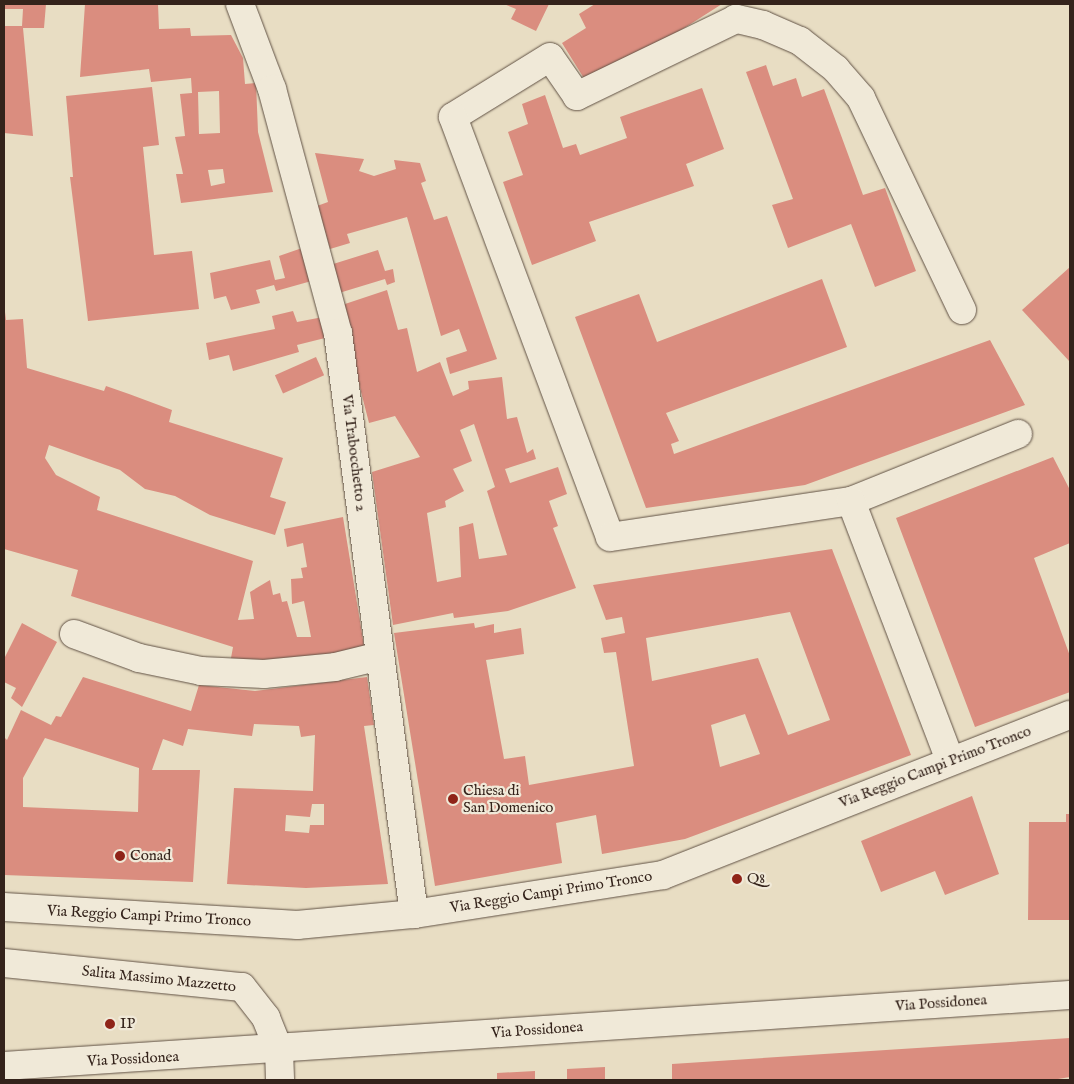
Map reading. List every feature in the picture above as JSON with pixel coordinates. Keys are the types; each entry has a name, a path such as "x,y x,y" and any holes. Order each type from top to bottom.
{"street":[{"name":"Via Trabocchetto 2","path":"240,4 272,89 338,333 414,914"},
{"path":"962,310 861,98 836,69 800,41 763,25 736,19 577,96 550,57 453,117 610,537 851,501 1018,434"},
{"path":"851,501 950,760"},
{"path":"74,634 139,658 201,671 264,674 335,667 380,656"},
{"name":"Via Reggio Campi Primo Tronco","path":"4,907 297,925 414,914 663,875 950,760 1070,715"},
{"name":"Salita Massimo Mazzetto","path":"4,963 242,987 266,1018 279,1050"},
{"name":"Via Possidonea","path":"4,1066 279,1050 1070,995"},
{"path":"279,1050 280,1080"}],"building":[{"path":"4,4 46,4 44,28 23,28 33,136 4,133 4,26 22,26 23,9 4,9"},
{"path":"85,4 158,4 159,29 190,28 191,36 231,35 243,58 245,84 256,83 258,132 273,192 181,203 176,174 183,174 175,137 185,136 180,94 192,93 191,78 151,82 149,69 80,77","holes":["219,91 220,133 199,134 198,92","223,169 225,183 211,186 208,170"]},
{"path":"504,4 549,4 536,31 511,19 516,9"},
{"path":"595,4 722,4 590,88 562,43 586,28 579,14"},
{"path":"766,65 773,86 796,78 802,97 824,89 863,195 885,188 916,271 875,287 851,224 788,248 772,205 793,199 746,72"},
{"path":"152,87 159,145 143,147 154,255 192,251 199,309 88,321 70,177 73,177 66,96"},
{"path":"702,88 724,149 686,164 694,186 589,222 596,241 532,265 503,182 523,175 508,132 528,124 522,104 545,95 563,148 576,144 580,155 627,138 620,117"},
{"path":"315,153 364,159 359,171 374,176 396,169 394,160 420,163 426,181 421,183 434,220 447,216 497,359 450,374 446,358 467,351 459,329 441,336 407,217 347,234 350,243 330,249 317,206 328,202"},
{"path":"305,247 315,280 276,291 274,285 256,290 260,303 231,310 226,296 214,299 210,273 270,260 275,280 285,278 279,256"},
{"path":"378,250 385,271 393,269 395,282 387,285 385,279 339,293 330,265"},
{"path":"1070,267 1070,362 1022,310"},
{"path":"822,279 847,347 666,413 679,441 671,444 674,454 990,340 1025,405 805,485 646,508 575,317 639,294 657,342"},
{"path":"387,290 398,330 407,328 417,372 440,362 453,396 469,389 468,381 502,377 507,419 517,417 527,453 533,449 536,459 505,469 510,483 558,467 567,494 549,501 558,526 553,528 576,588 508,611 454,618 453,613 393,625 372,472 420,457 395,416 369,423 339,306","holes":["474,424 495,487 487,491 507,555 479,559 473,523 459,527 461,577 437,582 427,513 446,507 445,501 464,491 453,469 472,461 460,430"]},
{"path":"293,311 297,322 323,317 329,337 297,345 299,352 233,371 229,355 209,360 206,343 275,329 272,316"},
{"path":"5,312 6,320 23,319 27,368 104,391 106,386 129,394 172,410 169,422 283,458 270,497 286,502 275,535 210,515 175,496 145,489 120,470 49,445 45,458 56,475 100,497 97,510 253,561 238,620 254,619 250,592 270,580 273,595 280,593 282,602 287,601 297,637 311,637 304,601 292,604 291,579 303,578 301,568 307,567 303,543 287,547 284,529 343,517 365,652 229,669 233,647 71,596 78,570 4,549"},
{"path":"316,357 324,375 283,394 275,375"},
{"path":"1053,457 1070,490 1070,543 1034,558 1070,656 1070,692 975,727 896,518"},
{"path":"832,549 911,755 685,839 602,854 596,815 556,823 562,863 435,886 394,633 474,623 475,628 494,624 494,633 521,628 524,654 486,660 504,759 525,756 529,785 634,766 616,652 604,653 601,638 625,633 622,617 606,620 593,585","holes":["790,612 830,720 788,735 758,658 652,681 646,638","745,714 760,754 720,767 711,725"]},
{"path":"22,623 57,642 22,707 11,698 16,688 4,682 4,659"},
{"path":"83,677 191,711 199,685 255,691 367,677 374,725 364,726 388,884 306,888 227,884 234,788 313,791 315,735 301,737 299,726 254,724 252,736 188,729 183,746 163,739 152,770 200,770 193,882 4,875 4,737 7,740 21,710 51,725 56,716 61,717","holes":["45,738 139,768 138,812 23,807 23,778","312,804 324,804 324,825 310,825 309,833 285,831 286,815 310,817"]},
{"path":"972,796 999,874 945,895 935,871 881,892 861,841"},
{"path":"1066,814 1070,814 1070,920 1028,920 1029,822 1066,822"},
{"path":"1070,1038 1070,1077 1052,1080 672,1080 672,1064"},
{"path":"605,1067 605,1080 567,1080 567,1069"},
{"path":"535,1071 535,1080 497,1080 497,1073"}],"place":[{"name":"Chiesa di San Domenico","path":"453,799"},
{"name":"Conad","path":"120,856"},
{"name":"Q8","path":"737,879"},
{"name":"IP","path":"110,1024"}]}
